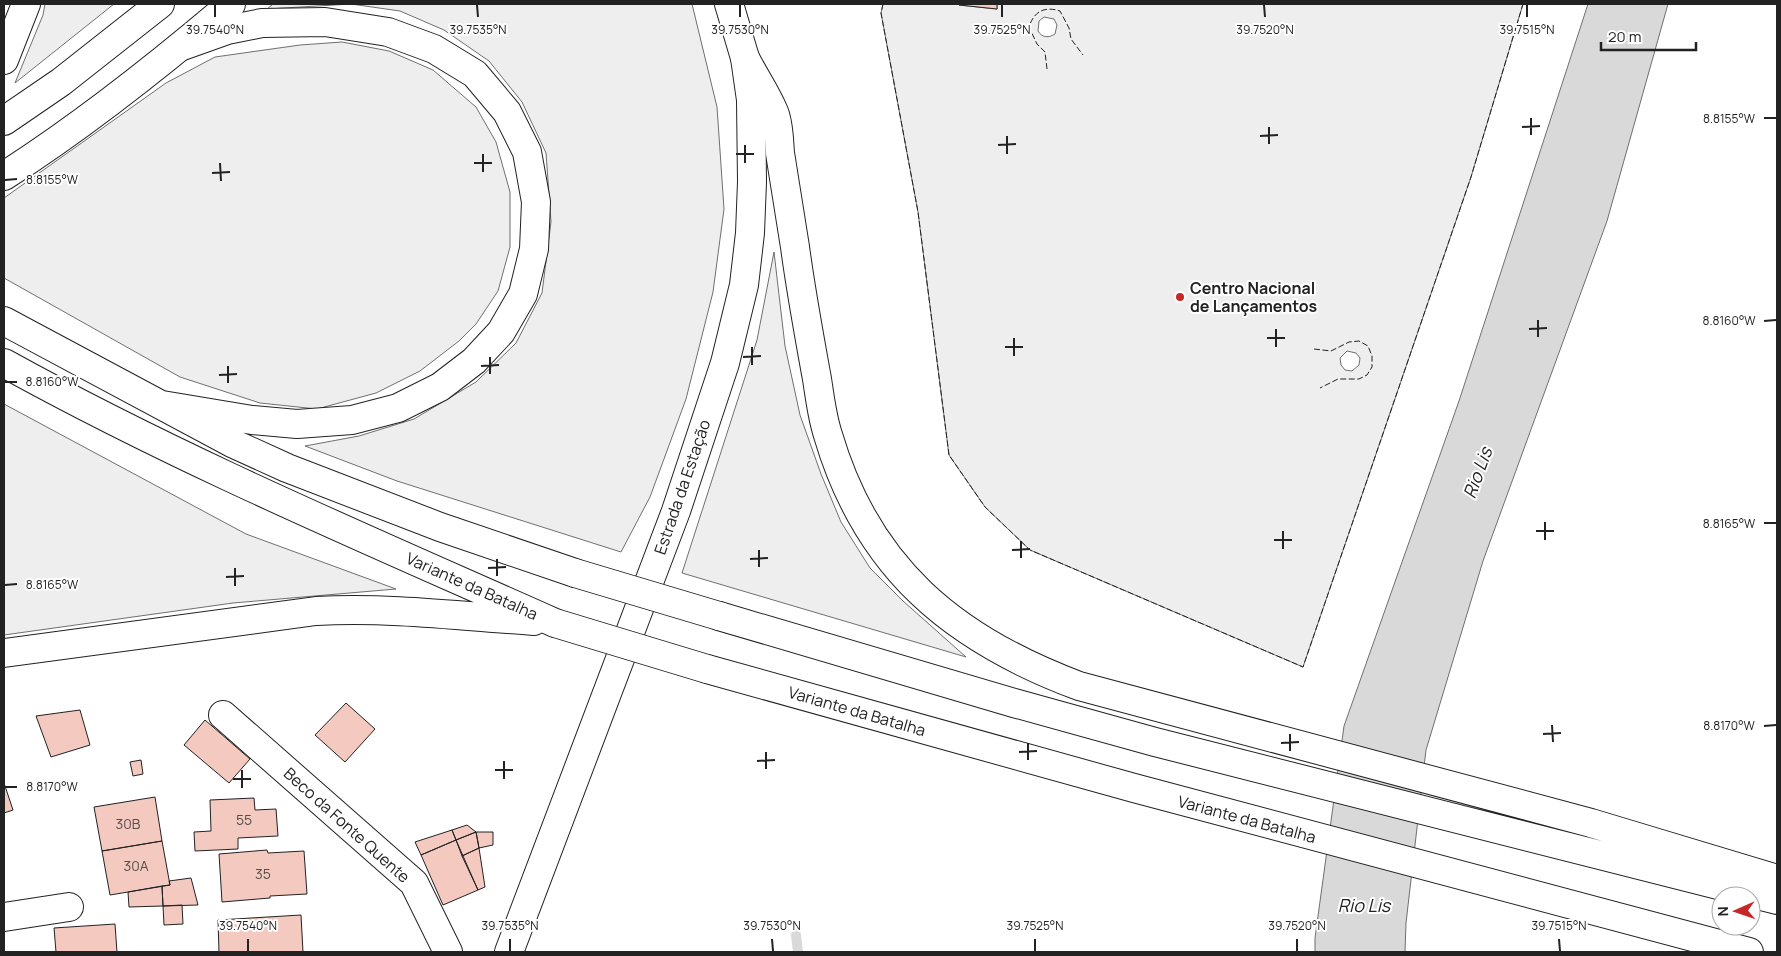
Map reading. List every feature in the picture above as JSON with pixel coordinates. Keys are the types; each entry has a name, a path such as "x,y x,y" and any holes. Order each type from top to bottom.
{"main road":[{"path":"4,60 26,4"},
{"path":"4,120 61,82 160,4"},
{"path":"4,176 87,120 182,46 230,4"},
{"name":"Estrada da Estação","path":"509,952 676,511 725,363 744,285 750,233 752,182 751,100 745,58 729,4"},
{"path":"162,405 252,420 297,424 352,420 398,408 440,386 474,362 501,332 523,294 534,249 536,202 526,152 507,112 475,74 434,49 388,32 325,22 262,23 227,30 182,46"},
{"path":"745,58 774,113 805,316 827,434 844,483 864,520 884,552 926,600 990,646 1040,672 1079,686 1590,823 1777,879"},
{"path":"4,321 232,443 287,468 440,527 575,573 1014,704 1155,742 1777,900"},
{"name":"Variante da Batalha","path":"4,363 135,433 211,470 555,623 707,669 1134,788 1749,952"},
{"path":"4,652 272,616 349,609 398,610 555,623"},
{"name":"Beco da Fonte Quente","path":"223,715 414,883 448,952"},
{"path":"4,918 68,907"}],"shaded area":[{"path":"45,4 114,4 15,83 43,15"},
{"path":"273,4 351,4 267,9"},
{"path":"351,4 692,4 717,107 724,209 713,292 686,399 650,497 621,552 397,481 305,446 359,436 414,419 476,382 516,343 542,293 551,222 546,153 522,102 489,61 444,30 400,11"},
{"name":"Centro Nacional de Lançamentos","path":"883,4 959,4 997,9 997,4 1523,4 1471,177 1303,667 1030,550 985,507 949,455 918,212 881,13","holes":["1044,17 1054,19 1057,25 1055,34 1048,37 1038,31 1039,21","1347,351 1356,353 1360,358 1359,365 1352,371 1345,370 1341,365 1340,358"]},
{"path":"342,42 389,51 433,70 476,107 496,142 510,192 510,247 498,291 476,324 459,341 420,371 376,393 317,409 260,403 180,377 4,278 4,198 166,83 215,57 300,45"},
{"path":"774,252 785,346 800,415 821,474 841,522 870,568 903,601 966,657 682,573 757,340"},
{"path":"4,404 246,534 396,589 233,603 4,635"}],"water":[{"name":"Rio Lis","path":"1588,4 1668,4 1607,221 1483,561 1426,750 1406,923 1405,952 1315,952 1315,938 1344,726 1459,401"}],"building":[{"path":"997,4 997,9 959,5"},
{"path":"346,703 375,729 345,762 315,735"},
{"path":"80,710 90,745 51,757 36,716"},
{"path":"205,720 250,759 229,783 184,745"},
{"path":"141,760 143,774 133,776 130,762"},
{"path":"4,783 13,810 4,813"},
{"path":"155,797 162,841 102,851 94,807"},
{"path":"254,798 255,810 276,809 278,836 238,838 238,849 195,851 194,832 211,831 210,800"},
{"path":"467,825 476,832 456,840 452,830"},
{"path":"452,830 456,840 421,855 415,842"},
{"path":"476,832 479,848 462,856 456,840"},
{"path":"476,832 493,832 493,845 479,848"},
{"path":"456,840 478,890 443,905 421,855"},
{"path":"162,841 170,885 110,895 102,851"},
{"path":"479,848 485,887 478,890 462,856"},
{"path":"267,850 268,853 304,851 307,894 222,902 219,854"},
{"path":"191,878 198,905 163,906 162,886 170,885 169,881"},
{"path":"162,886 163,906 129,907 128,892"},
{"path":"182,905 183,924 164,925 163,906"},
{"path":"301,915 303,952 219,952 218,920"},
{"path":"115,924 117,952 56,952 54,928"}],"waterway":[{"path":"796,935 798,952"}],"fence":[{"path":"883,4 881,13 918,212 949,455 985,507 1030,550 1303,667 1471,177 1523,4"},
{"path":"1047,69 1045,52 1037,44 1029,27 1034,17 1041,11 1050,9 1060,11 1069,28 1071,39 1083,55"},
{"path":"1314,349 1331,351 1349,342 1359,341 1368,346 1372,356 1372,367 1367,375 1359,379 1338,379 1320,388"}],"place":[{"name":"Centro Nacional de Lançamentos","path":"1180,297"}]}
